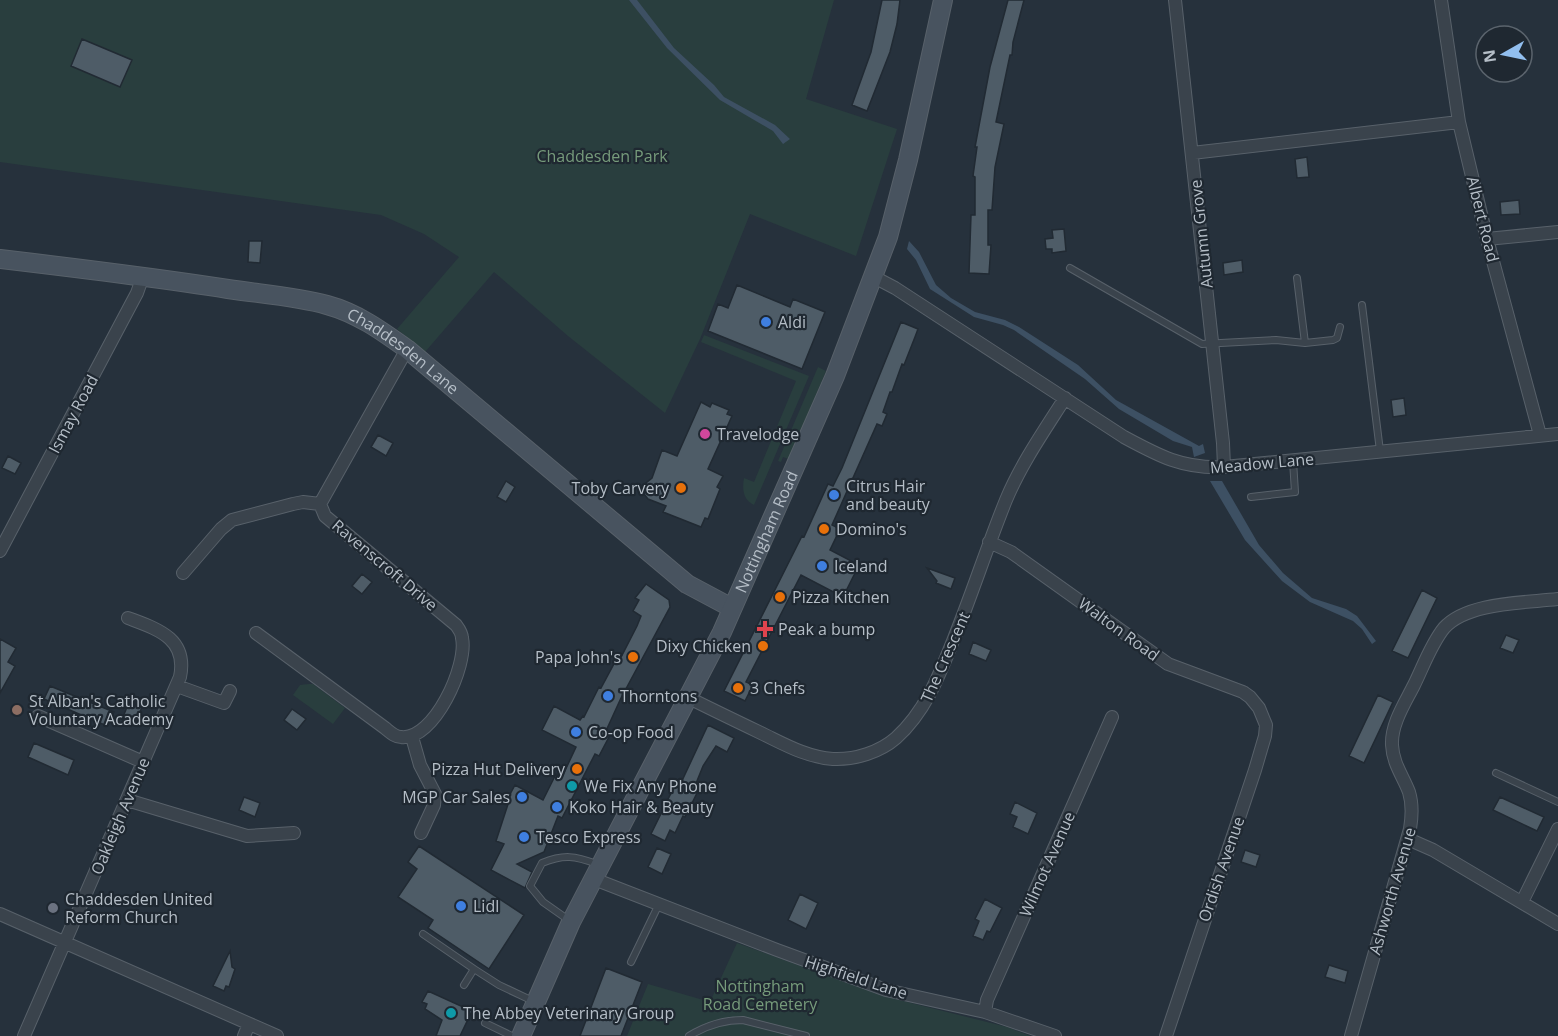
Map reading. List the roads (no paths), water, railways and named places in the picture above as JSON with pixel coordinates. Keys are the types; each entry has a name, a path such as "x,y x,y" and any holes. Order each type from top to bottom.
{"street":[{"name":"Nottingham Road","path":"520,1036 571,922 732,608 826,395 874,278 899,196 943,0"},
{"name":"Autumn Grove","path":"1175,0 1224,443 1224,467"},
{"name":"Albert Road","path":"1441,0 1459,122 1487,239 1540,435"},
{"path":"1192,153 1459,122"},
{"path":"1487,239 1558,232"},
{"name":"Chaddesden Lane","path":"0,259 143,276 327,305 356,316 379,328 407,350 687,584 732,608"},
{"name":"Ismay Road","path":"0,551 138,293 143,276"},
{"name":"Meadow Lane","path":"874,278 895,288 1124,437 1171,461 1203,468 1224,467 1558,434"},
{"path":"320,504 407,350"},
{"name":"The Crescent","path":"687,697 797,751 812,756 846,758 879,749 902,732 927,699 944,665 1012,485 1065,398"},
{"name":"Ravenscroft Drive","path":"183,573 221,529 232,520 303,502 320,504 325,516 441,612 456,625 461,633 462,652 446,700 427,727 412,736"},
{"name":"Walton Road","path":"989,542 1011,552 1168,664 1243,692 1255,703"},
{"name":"Ashworth Avenue","path":"1351,1036 1412,819 1412,806 1408,791 1396,766 1392,738 1396,721 1442,631 1457,617 1474,609 1558,599"},
{"name":"Oakleigh Avenue","path":"24,1036 177,686 181,672 180,658 171,639 162,631 128,618"},
{"path":"256,633 398,737 412,736 420,765 435,794 434,805 421,833"},
{"path":"177,686 224,703 230,691"},
{"name":"Ordish Avenue","path":"1166,1036 1255,770 1264,736 1264,719 1255,703"},
{"path":"38,716 143,762"},
{"name":"Wilmot Avenue","path":"985,1012 987,1000 1112,717"},
{"path":"127,800 247,836 294,833"},
{"path":"1522,902 1558,829"},
{"path":"1408,839 1433,850 1558,924"},
{"name":"Highfield Lane","path":"597,872 659,904 886,990 985,1012 1055,1036"},
{"path":"0,914 277,1036"},
{"path":"244,1036 249,1024"}],"lane":[{"path":"1070,268 1202,345 1276,340 1305,343 1333,340 1340,332 1340,327"},
{"path":"1297,278 1305,343"},
{"path":"1362,305 1380,452"},
{"path":"1251,497 1295,492 1293,461"},
{"path":"1496,773 1558,801"},
{"path":"571,922 543,902 530,886 542,863 557,857 577,856 597,872"},
{"path":"631,962 659,904"},
{"path":"423,934 499,985 535,1003"},
{"path":"464,985 474,969"},
{"path":"689,1036 717,1023 733,1020 742,1020 806,1036"},
{"path":"485,1023 512,1036"}],"water":[{"path":"629,0 637,0 674,48 724,97 775,125 790,139 783,144 773,131 720,100 667,48"},
{"path":"909,241 919,252 936,285 951,298 975,312 1005,320 1019,327 1078,365 1116,400 1199,446 1203,444 1205,453 1194,457 1192,447 1173,441 1119,409 1085,379 1014,330 974,317 930,289 916,260 907,249"},
{"path":"1210,481 1222,481 1259,545 1283,573 1312,598 1346,609 1357,616 1376,641 1372,644 1362,629 1353,621 1310,602 1282,581 1245,540"}],"place":[{"name":"Aldi","path":"766,322"},
{"name":"Travelodge","path":"705,434"},
{"name":"Toby Carvery","path":"681,488"},
{"name":"Citrus Hair and beauty","path":"834,495"},
{"name":"Domino's","path":"824,529"},
{"name":"Iceland","path":"822,566"},
{"name":"Pizza Kitchen","path":"780,597"},
{"name":"Peak a bump","path":"765,629"},
{"name":"Dixy Chicken","path":"763,646"},
{"name":"Papa John's","path":"633,657"},
{"name":"3 Chefs","path":"738,688"},
{"name":"Thorntons","path":"608,696"},
{"name":"St Alban's Catholic Voluntary Academy","path":"17,710"},
{"name":"Co-op Food","path":"576,732"},
{"name":"Pizza Hut Delivery","path":"577,769"},
{"name":"We Fix Any Phone","path":"572,786"},
{"name":"MGP Car Sales","path":"522,797"},
{"name":"Koko Hair & Beauty","path":"557,807"},
{"name":"Tesco Express","path":"524,837"},
{"name":"Lidl","path":"461,906"},
{"name":"Chaddesden United Reform Church","path":"53,908"},
{"name":"The Abbey Veterinary Group","path":"451,1013"}],"park label":[{"name":"Chaddesden Park","path":"602,156"},
{"name":"Nottingham Road Cemetery","path":"760,995"}]}
